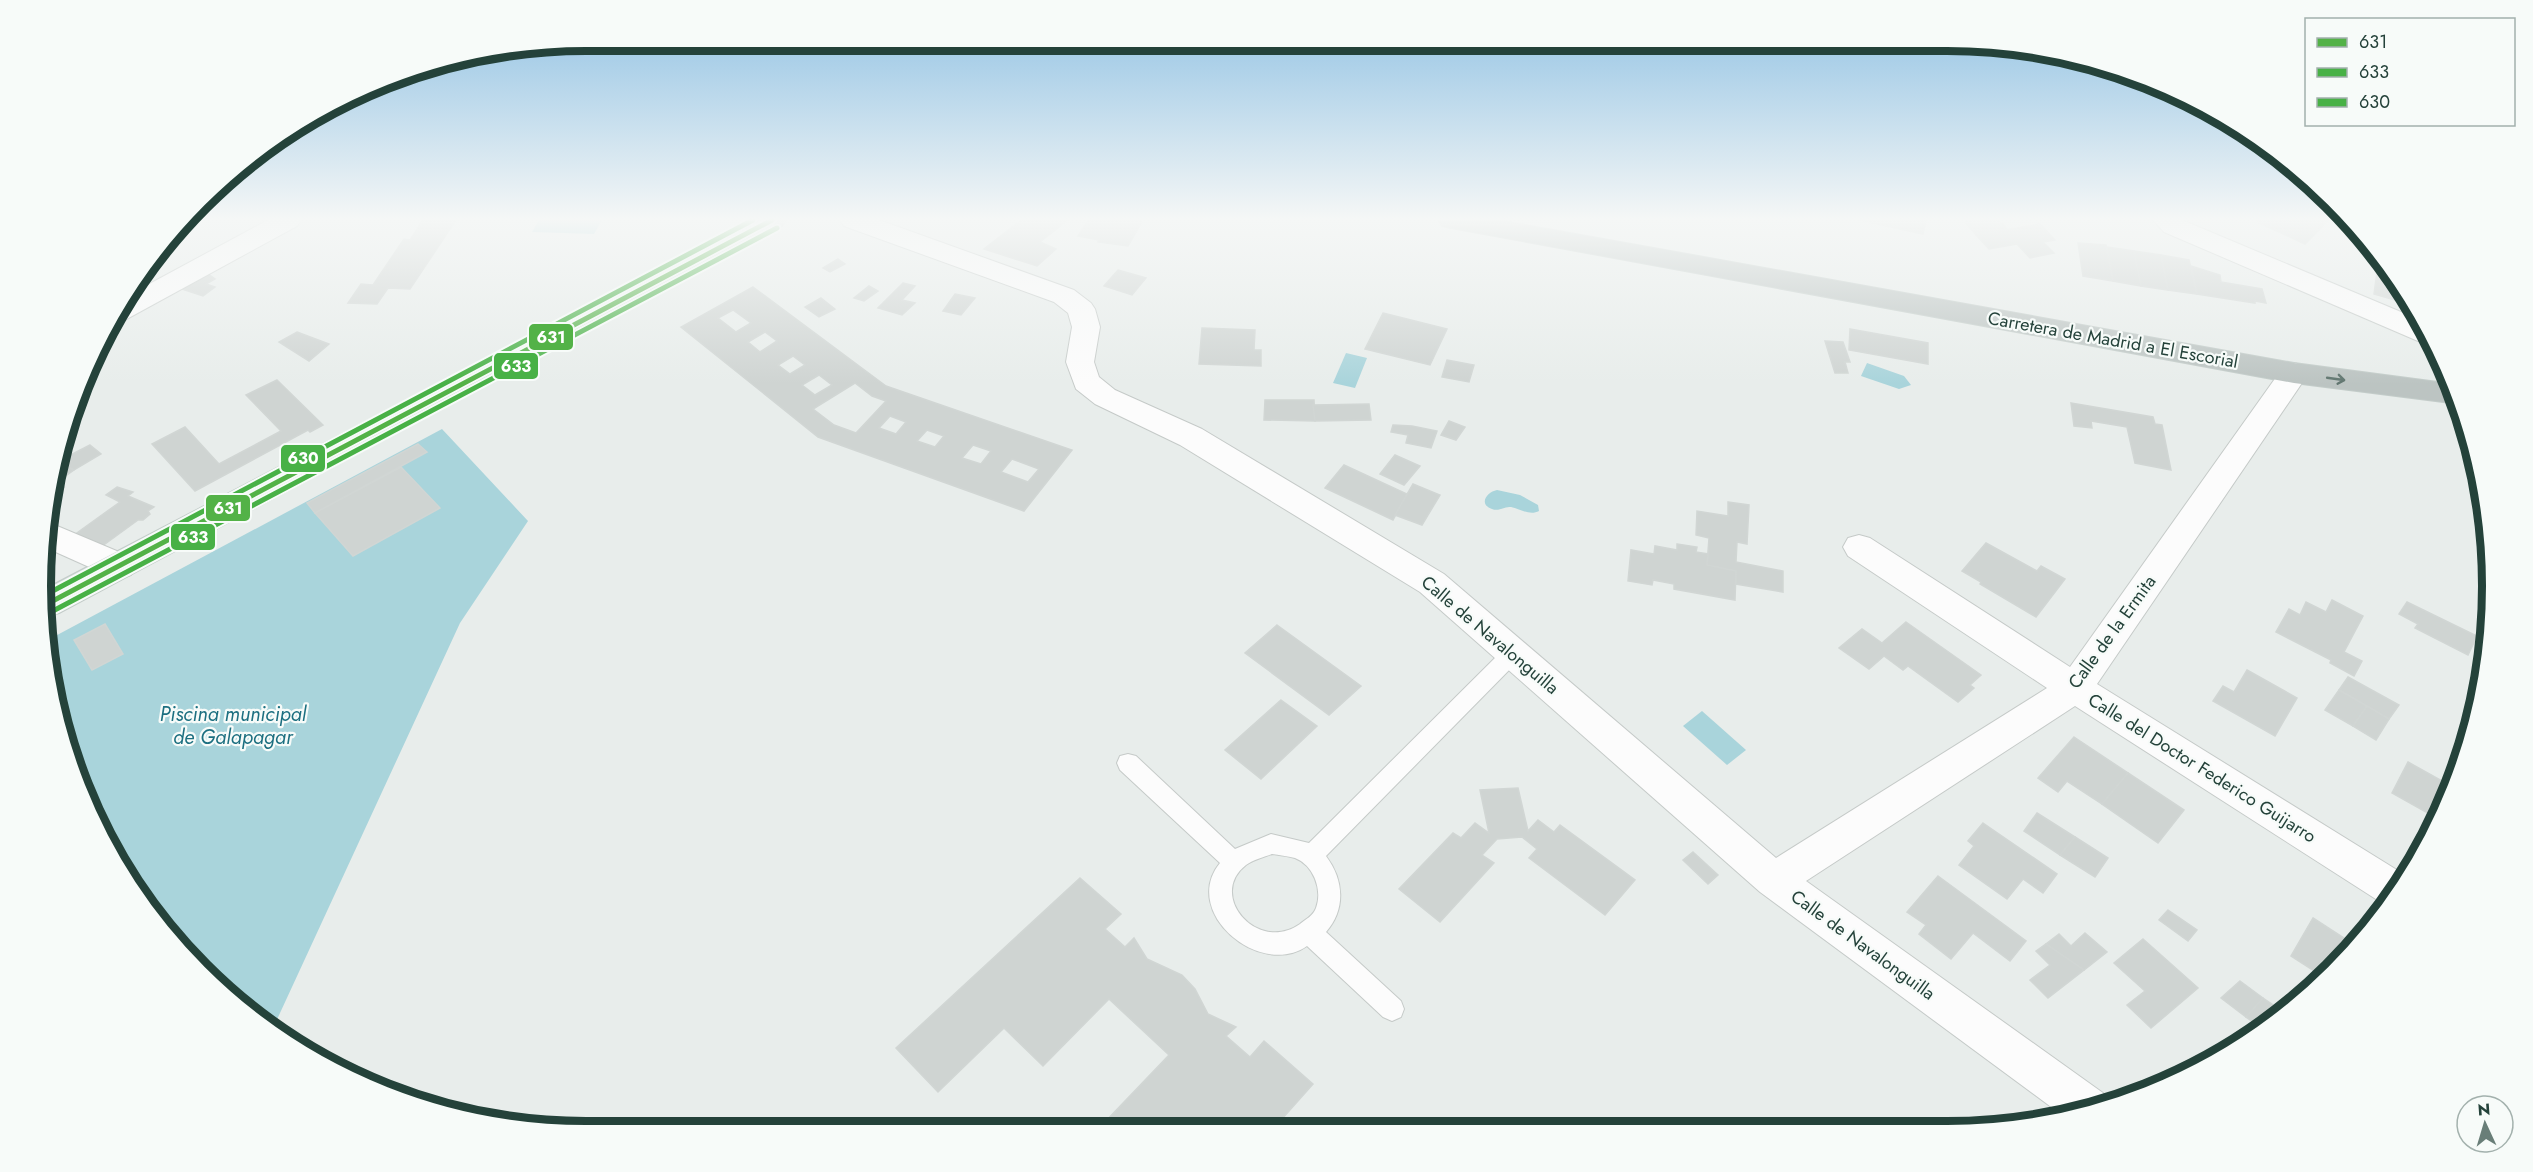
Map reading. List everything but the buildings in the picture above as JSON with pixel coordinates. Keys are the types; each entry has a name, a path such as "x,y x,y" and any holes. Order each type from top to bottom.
{"highway":[{"name":"Carretera de Madrid a El Escorial","path":"1752,275 2294,373 2446,394"},
{"name":"Carretera de Madrid a El Escorial","path":"1846,275 2196,339 2438,373"}],"main road":[{"path":"51,602 670,275"}],"street":[{"path":"131,305 187,275"},
{"name":"Calle de Navalonguilla","path":"1005,275 1064,296 1081,309 1086,327 1080,362 1086,382 1105,397 1191,437 1432,583 1774,880 2082,1104"},
{"path":"2295,275 2415,328"},
{"name":"Calle de la Ermita","path":"1774,880 2075,688 2294,373"},
{"path":"54,537 119,566"},
{"name":"Calle del Doctor Federico Guijarro","path":"1858,547 2075,688 2390,886"}],"lane":[{"path":"1311,856 1513,653"},
{"path":"1128,764 1233,861"},
{"path":"1271,844 1292,846 1311,856 1323,869 1329,885 1329,903 1323,920 1310,933 1289,943 1266,944 1244,935 1227,920 1220,900 1222,879 1233,861 1250,849 1271,844"},
{"path":"1310,933 1392,1009"}],"water":[{"path":"1346,353 1367,358 1355,388 1333,383"},
{"path":"1867,363 1904,376 1911,385 1899,389 1861,376"},
{"name":"Piscina municipal de Galapagar","path":"442,429 528,521 460,623 276,1022 233,988 184,939 141,883 123,854 106,823 79,758 61,690 54,637"},
{"path":"1497,490 1520,495 1538,505 1539,511 1529,512 1511,507 1497,510 1488,507 1485,504 1486,498"},
{"path":"1702,711 1746,750 1727,765 1683,726"}],"transit line":[{"name":"630","path":"51,592 650,275"},
{"name":"631","path":"51,602 669,275"},
{"name":"633","path":"52,612 689,275"}]}
